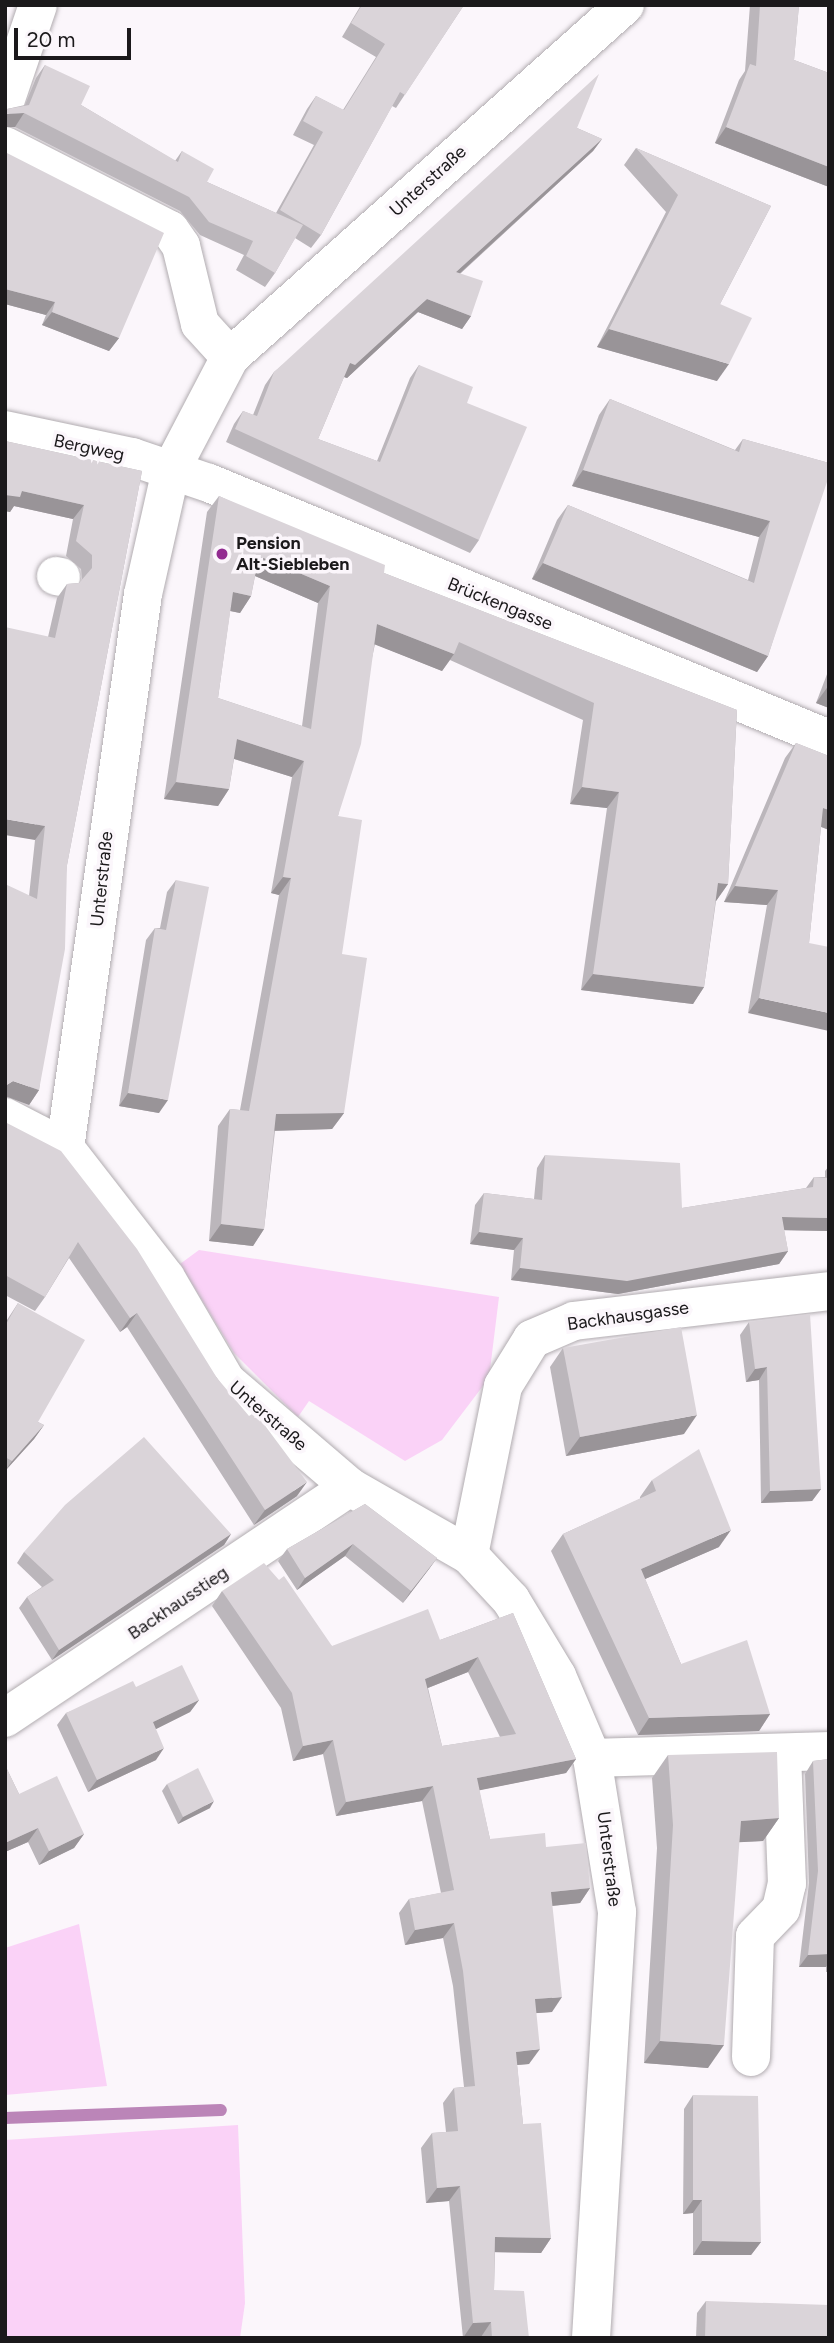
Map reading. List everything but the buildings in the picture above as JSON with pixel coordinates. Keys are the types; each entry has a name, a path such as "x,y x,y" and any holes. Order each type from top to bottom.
{"street":[{"path":"5,102 38,5"},
{"name":"Unterstraße","path":"590,2338 617,1912 592,1759 537,1643 511,1600 469,1555 350,1487 226,1381 166,1278 65,1148 142,594 171,470 230,356 625,5"},
{"path":"5,146 170,230 181,246 200,324 230,356"},
{"name":"Bergweg","path":"5,430 171,470"},
{"name":"Brückengasse","path":"171,470 829,739"},
{"path":"5,1116 65,1148"},
{"name":"Backhausgasse","path":"469,1555 503,1386 532,1339 574,1321 829,1291"},
{"name":"Backhausstieg","path":"5,1718 350,1487"},
{"path":"592,1759 829,1751"},
{"path":"751,2057 755,1937 781,1909 787,1884 782,1753"}],"shaded area":[{"path":"199,1250 499,1297 489,1378 442,1440 405,1461 309,1401 298,1417 234,1353 180,1264"},
{"path":"79,1924 107,2086 5,2095 5,1948"},
{"path":"238,2125 245,2303 240,2338 5,2338 5,2140"}],"waterway":[{"path":"5,2118 221,2110"}],"place":[{"name":"Pension Alt-Siebleben","path":"222,554"}]}
